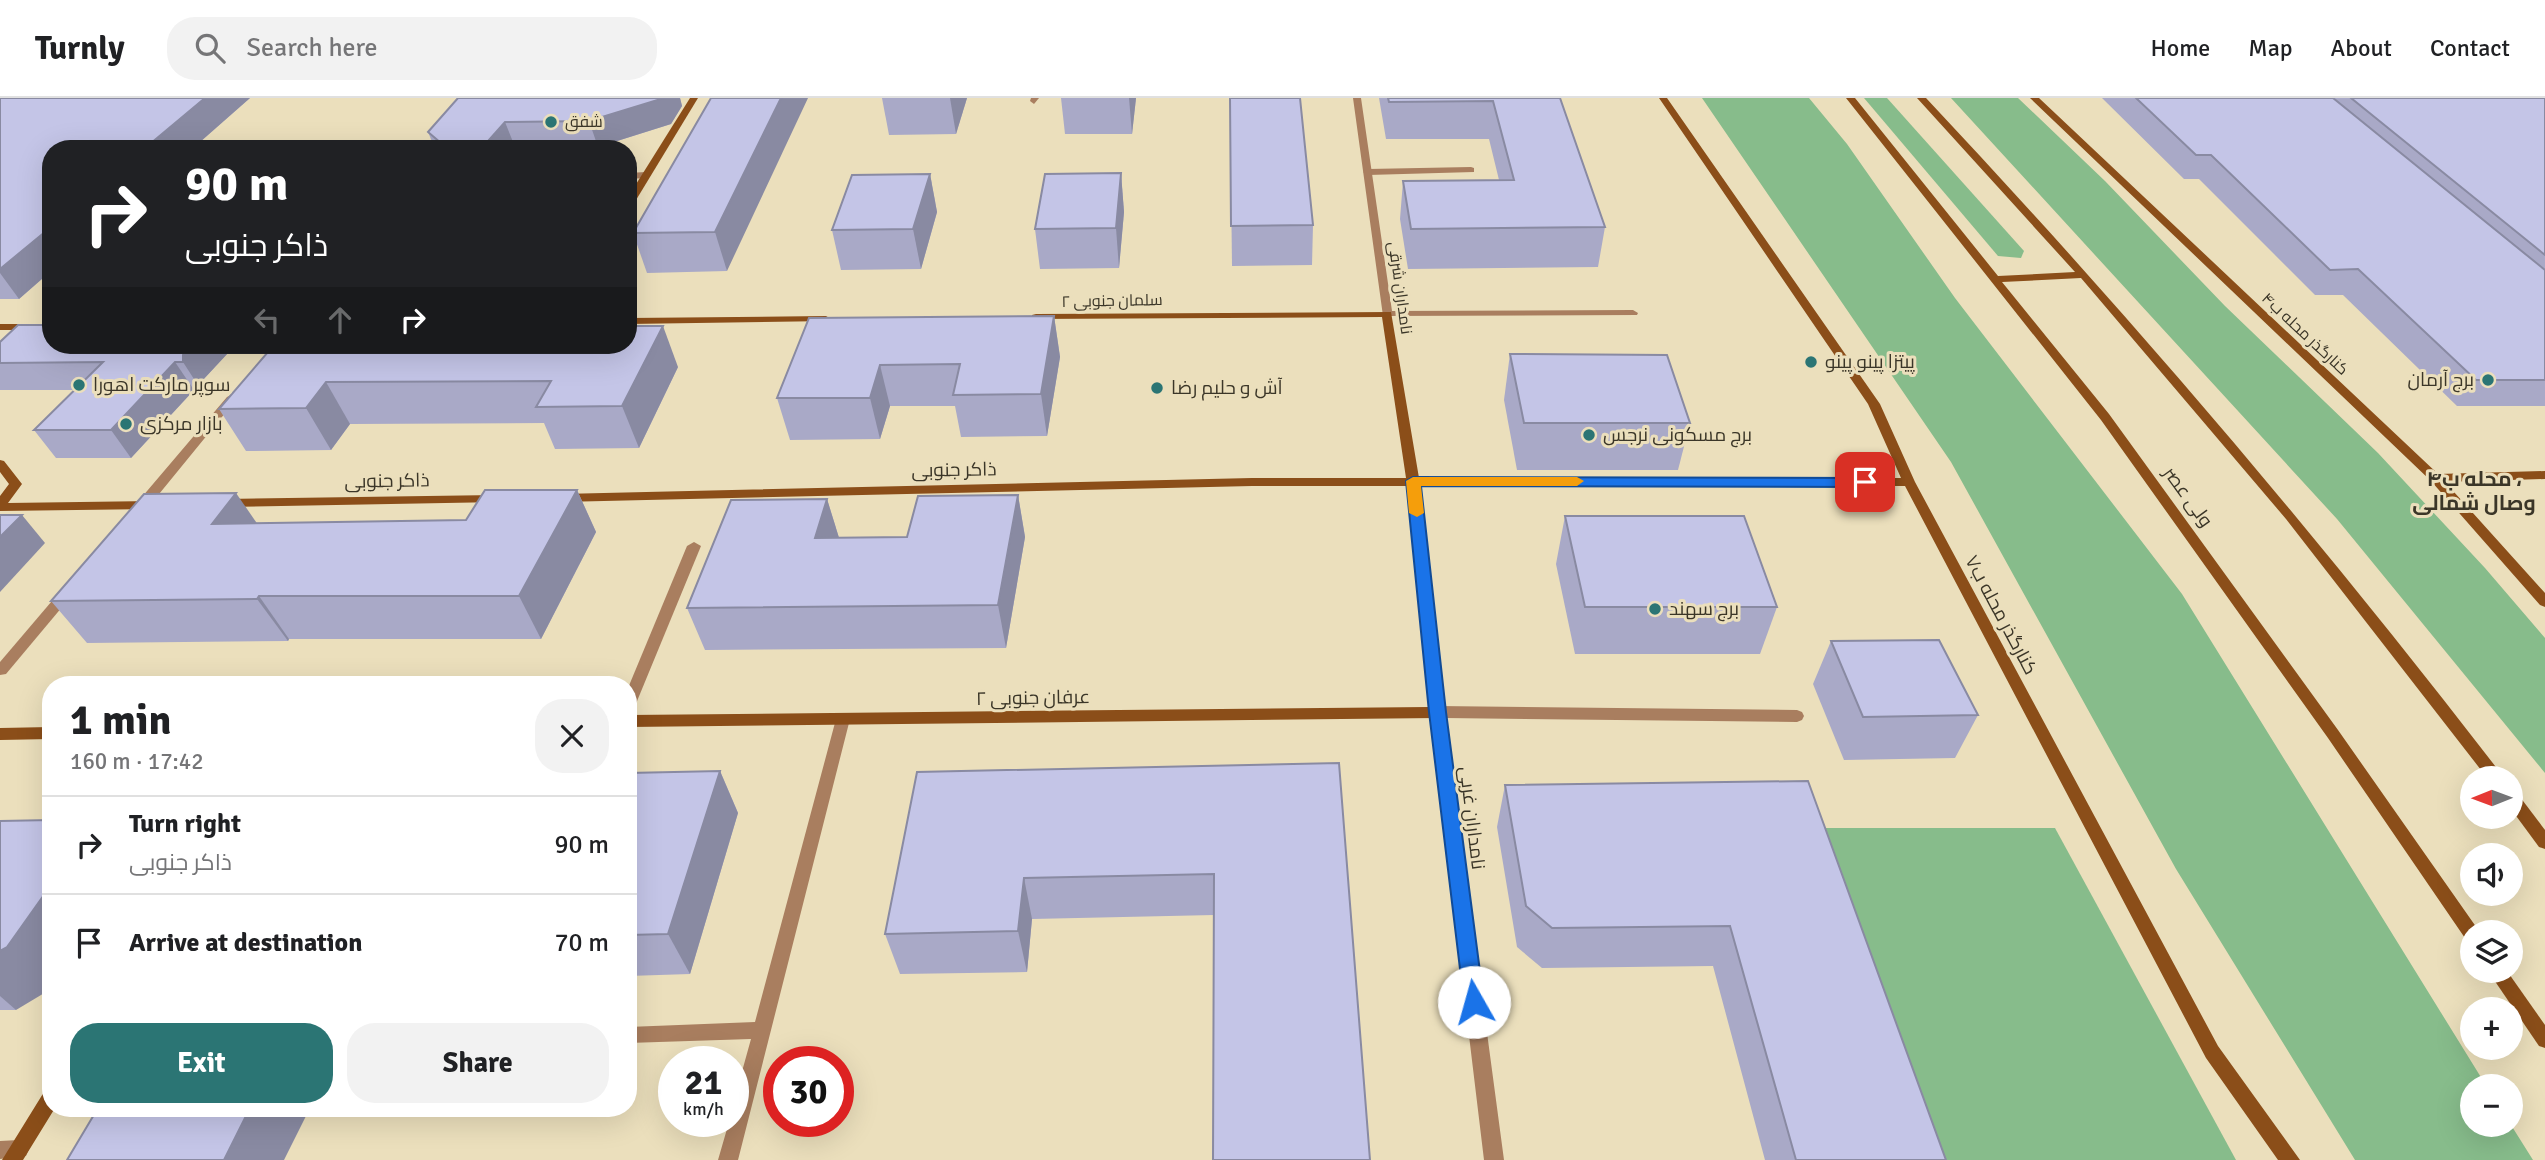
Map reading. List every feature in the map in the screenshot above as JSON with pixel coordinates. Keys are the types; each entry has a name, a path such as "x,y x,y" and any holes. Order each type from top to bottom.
{"street":[{"path":"637,190 694,98"},
{"name":"نامداران شرقی","path":"1357,98 1413,481"},
{"name":"کنارگذر محله ب۷","path":"1663,98 1874,404 1909,482 2212,1052 2290,1160"},
{"name":"ولی عصر","path":"1850,98 2105,417 2325,723 2462,920"},
{"path":"1921,98 2085,275 2197,404 2451,716 2488,766"},
{"name":"کنارگذر محله ب۴","path":"2034,98 2435,478 2545,602"},
{"path":"1368,172 1471,170"},
{"path":"637,176 646,176"},
{"path":"1994,279 2085,275"},
{"path":"1387,314 1633,313"},
{"name":"سلمان جنوبی ۲","path":"1027,317 1387,314"},
{"path":"637,321 835,319"},
{"path":"0,327 42,327"},
{"path":"138,510 239,390"},
{"path":"0,464 16,484 0,506"},
{"path":"2435,478 2545,475"},
{"name":"نامداران غربی","path":"1413,481 1437,712 1494,1160"},
{"name":"ذاکر جنوبی","path":"541,498 1252,482 1909,482"},
{"name":"ذاکر جنوبی","path":"211,504 514,499"},
{"path":"0,506 138,510 170,504"},
{"path":"637,684 694,547"},
{"path":"1,670 81,577"},
{"path":"1437,712 1797,716"},
{"name":"عرفان جنوبی ۲","path":"637,721 1437,712"},
{"path":"729,1160 843,719"},
{"path":"0,734 42,733"},
{"path":"2524,814 2545,842"},
{"path":"2505,983 2545,1040"},
{"path":"637,1035 762,1030"},
{"path":"10,1153 42,1110"}],"green space":[{"path":"1702,98 1809,98 1847,144 1955,298 2182,594 2460,1043 2460,1060 2470,1060 2479,1074 2460,1074 2460,1137 2519,1137 2533,1160 2355,1160 2176,869 1951,462"},
{"path":"1864,98 1887,98 2024,251 2021,258 1998,256"},
{"path":"1951,98 2018,98 2105,181 2225,306 2378,453 2485,568 2545,638 2545,773 2337,519"},
{"path":"1822,828 2055,828 2236,1160 1936,1160"}],"building":[{"path":"0,98 205,98 155,140 42,140 42,234 0,269"},
{"path":"458,98 664,98 589,121 505,122 489,140 437,140 428,132"},
{"path":"711,98 781,98 715,232 637,233 637,226"},
{"path":"1230,98 1300,98 1313,225 1231,226"},
{"path":"1388,98 1560,98 1605,227 1411,229 1403,181 1514,180 1493,101 1389,102"},
{"path":"2136,98 2333,98 2545,270 2545,380 2476,380 2358,269 2330,270 2211,155 2196,155"},
{"path":"2351,98 2545,98 2545,255"},
{"path":"1121,173 1116,228 1035,229 1045,174"},
{"path":"930,174 913,229 832,230 852,175"},
{"path":"1054,316 1041,394 953,395 960,364 880,365 870,398 777,398 809,318"},
{"path":"18,325 42,325 42,354 184,354 183,362 175,362 111,430 34,430 103,362 0,363 0,342"},
{"path":"637,326 663,326 622,406 536,407 551,381 326,382 306,408 219,409 266,354 637,354"},
{"path":"1510,354 1667,355 1690,423 1524,423"},
{"path":"485,490 577,490 519,596 259,596 257,599 51,601 144,494 236,493 212,524 466,520"},
{"path":"1018,495 998,605 687,608 731,500 827,499 815,538 907,537 918,496"},
{"path":"0,515 22,515 0,537"},
{"path":"1565,516 1744,516 1777,607 1585,607"},
{"path":"1939,640 1978,715 1863,717 1831,641"},
{"path":"1339,763 1370,1160 1213,1160 1214,874 1024,878 1018,931 885,934 917,772"},
{"path":"720,771 668,934 637,935 637,773"},
{"path":"1808,781 1946,1160 1796,1160 1730,926 1552,928 1526,906 1505,785"},
{"path":"42,820 42,898 7,947 0,951 0,821"},
{"path":"93,1117 246,1117 224,1160 67,1160"}],"slow traffic":[{"path":"1417,513 1413,481 1577,481"}],"place":[{"name":"شفق","path":"551,122"},
{"name":"پیتزا پینو پینو","path":"1811,362"},
{"name":"برج آرمان","path":"2488,380"},
{"name":"سوپر مارکت اهورا","path":"79,385"},
{"name":"آش و حلیم رضا","path":"1157,388"},
{"name":"بازار مرکزی","path":"126,424"},
{"name":"برج مسکونی نرجس","path":"1589,435"},
{"name":"برج سهند","path":"1655,609"}],"district":[{"name":"محله ب۴ ، وصال شمالی","path":"2474,491"}],"route":[{"path":"1474,1002 1437,712 1413,481 1865,482"}]}
